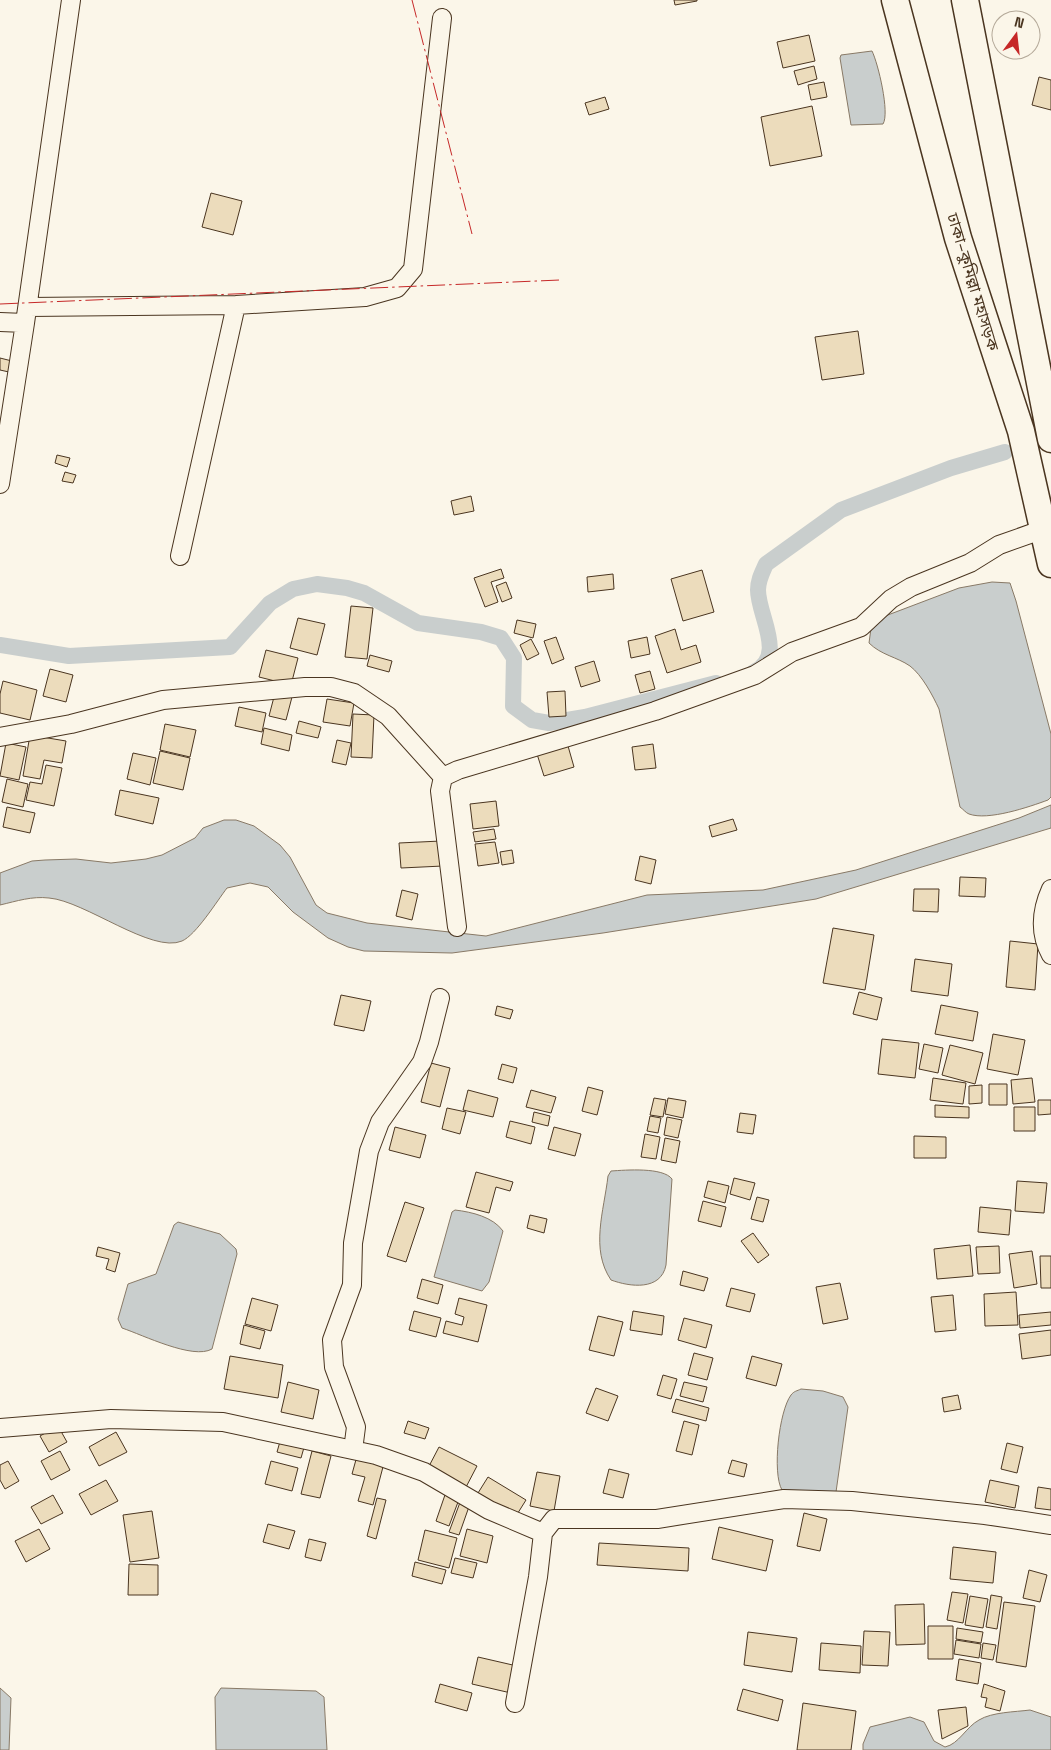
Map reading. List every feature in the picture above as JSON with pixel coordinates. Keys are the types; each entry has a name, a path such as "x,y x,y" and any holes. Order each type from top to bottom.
{"highway":[{"name":"ঢাকা–কুমিল্লা মহাসড়ক","path":"895,0 958,238 1021,431 1051,564"},
{"path":"964,0 1051,439"}],"street":[{"path":"0,484 27,315 71,0"},
{"path":"0,322 27,315 366,297 397,288 412,269 442,18"},
{"path":"180,556 236,305"},
{"path":"443,777 458,770 655,711 755,675 792,652 860,628 891,599 911,586 970,563 999,545 1044,530"},
{"path":"0,738 71,724 163,700 305,687 331,687 354,693 388,716 443,777"},
{"path":"443,777 440,791 457,927"},
{"path":"1051,889 1043,906 1042,928 1051,955"},
{"path":"353,1450 356,1428 334,1367 332,1340 352,1285 353,1243 369,1151 380,1122 422,1062 440,998"},
{"path":"0,1428 111,1419 223,1422 353,1450 424,1472 489,1510 543,1533"},
{"path":"515,1703 538,1577 543,1533 554,1519 657,1519 784,1499 852,1501 985,1515 1051,1525"}],"shaded area":[{"path":"872,51 882,88 885,118 883,124 851,125 840,58 841,55"},
{"path":"992,582 1010,583 1016,601 1051,734 1051,797 1040,803 1009,812 977,816 968,813 960,807 939,709 927,686 910,666 869,643 872,621 959,588"},
{"path":"1051,805 1051,828 816,899 603,933 452,953 364,951 348,947 328,938 293,912 268,887 250,883 227,888 188,938 169,943 136,934 64,901 37,898 0,905 0,873 32,861 76,859 111,863 146,859 162,855 195,838 203,828 224,820 236,820 254,826 280,845 290,857 316,905 327,913 367,923 486,936 647,895 763,890 856,870 1019,818"},
{"path":"611,1171 653,1171 667,1175 672,1179 666,1265 658,1279 651,1283 635,1285 611,1280 605,1268 601,1256 600,1230 608,1176"},
{"path":"455,1210 488,1219 503,1231 489,1282 482,1291 434,1277 452,1212"},
{"path":"178,1222 220,1234 236,1249 237,1254 212,1349 204,1352 181,1349 155,1341 122,1328 118,1319 128,1284 156,1274 174,1225"},
{"path":"801,1389 823,1391 843,1397 848,1407 836,1492 795,1494 782,1490 779,1482 777,1457 783,1414 791,1395"},
{"path":"0,1688 11,1698 9,1750 0,1750"},
{"path":"221,1688 316,1691 324,1697 327,1750 216,1750 215,1697"},
{"path":"1030,1710 1051,1717 1051,1750 863,1750 863,1744 870,1727 910,1717 924,1722 934,1741 945,1747 954,1742 974,1723 984,1717"}],"building":[{"path":"674,0 697,0 697,1 675,5"},
{"path":"809,35 815,61 783,68 777,42"},
{"path":"814,66 817,79 798,85 794,71"},
{"path":"1039,77 1051,80 1051,110 1032,105"},
{"path":"824,82 827,97 811,100 808,85"},
{"path":"605,97 609,109 589,115 585,103"},
{"path":"812,106 822,156 770,166 761,117"},
{"path":"211,193 242,201 233,235 202,227"},
{"path":"858,331 864,374 822,380 815,337"},
{"path":"0,358 12,361 9,372 0,370"},
{"path":"57,455 70,458 67,467 55,463"},
{"path":"65,472 76,475 73,483 62,481"},
{"path":"471,496 474,511 454,515 451,501"},
{"path":"501,569 504,578 491,582 498,602 485,607 474,578"},
{"path":"702,570 714,612 683,621 671,579"},
{"path":"613,574 614,589 588,592 587,577"},
{"path":"506,582 512,598 502,602 496,586"},
{"path":"351,606 373,608 367,659 345,657"},
{"path":"298,618 325,624 317,655 290,648"},
{"path":"517,620 536,624 533,638 514,633"},
{"path":"675,629 681,650 696,645 701,662 667,673 655,636"},
{"path":"556,637 564,659 552,664 544,641"},
{"path":"647,637 650,654 631,658 628,641"},
{"path":"531,639 539,654 527,660 520,645"},
{"path":"266,650 298,658 291,685 259,677"},
{"path":"370,655 392,661 389,672 367,666"},
{"path":"594,661 600,681 581,687 575,667"},
{"path":"50,669 73,675 66,702 43,696"},
{"path":"650,671 655,689 640,693 635,675"},
{"path":"3,681 37,690 30,720 0,713 0,694"},
{"path":"565,691 566,716 549,717 547,692"},
{"path":"275,693 292,697 286,720 269,716"},
{"path":"327,699 354,703 350,726 323,722"},
{"path":"239,707 266,713 262,732 235,726"},
{"path":"353,714 374,715 372,758 351,757"},
{"path":"299,721 321,727 318,738 296,733"},
{"path":"165,724 196,730 190,757 160,750"},
{"path":"264,728 292,735 289,751 261,744"},
{"path":"30,735 66,741 62,763 44,760 40,779 23,776"},
{"path":"337,740 351,743 346,765 332,762"},
{"path":"6,743 26,747 19,780 0,776"},
{"path":"653,744 656,768 635,770 632,747"},
{"path":"568,746 574,767 544,776 537,754"},
{"path":"160,751 190,758 183,790 153,783"},
{"path":"133,753 156,758 150,785 127,779"},
{"path":"46,765 62,768 54,806 26,800 30,782 42,784"},
{"path":"7,779 28,784 23,807 2,802"},
{"path":"120,790 159,798 153,824 115,815"},
{"path":"496,801 499,826 473,829 470,804"},
{"path":"7,807 35,813 30,833 3,827"},
{"path":"733,819 737,830 712,837 709,826"},
{"path":"494,829 496,839 475,842 473,832"},
{"path":"441,841 443,866 401,868 399,843"},
{"path":"495,842 499,863 478,866 475,844"},
{"path":"512,850 514,863 502,865 500,852"},
{"path":"640,856 656,860 651,884 635,880"},
{"path":"960,877 986,878 985,897 959,896"},
{"path":"914,889 939,889 938,912 913,911"},
{"path":"402,890 418,894 412,920 396,916"},
{"path":"833,928 874,935 865,990 823,983"},
{"path":"1010,941 1038,944 1035,990 1006,987"},
{"path":"915,959 952,964 948,996 911,991"},
{"path":"859,992 882,998 877,1020 853,1014"},
{"path":"341,995 371,1001 364,1031 334,1025"},
{"path":"941,1005 978,1012 973,1041 935,1034"},
{"path":"497,1006 513,1010 510,1019 495,1015"},
{"path":"993,1034 1025,1040 1018,1075 987,1069"},
{"path":"882,1039 919,1043 915,1078 878,1074"},
{"path":"924,1044 943,1048 938,1073 919,1069"},
{"path":"950,1045 983,1053 975,1084 942,1075"},
{"path":"431,1063 450,1068 440,1107 421,1102"},
{"path":"502,1064 517,1068 513,1083 498,1079"},
{"path":"933,1078 966,1083 963,1104 930,1100"},
{"path":"1032,1078 1035,1102 1013,1104 1011,1080"},
{"path":"989,1084 1007,1084 1007,1105 989,1105"},
{"path":"982,1085 982,1103 969,1104 969,1086"},
{"path":"588,1087 603,1091 597,1115 582,1111"},
{"path":"468,1090 498,1098 493,1117 463,1110"},
{"path":"531,1090 556,1097 551,1113 526,1107"},
{"path":"654,1098 666,1100 663,1117 650,1115"},
{"path":"668,1098 686,1101 683,1118 665,1114"},
{"path":"1038,1100 1051,1100 1051,1114 1038,1115"},
{"path":"935,1105 969,1107 969,1118 935,1117"},
{"path":"1014,1107 1035,1107 1035,1131 1014,1131"},
{"path":"447,1108 466,1112 460,1134 442,1129"},
{"path":"534,1112 550,1116 548,1126 532,1122"},
{"path":"740,1113 756,1115 753,1134 737,1132"},
{"path":"650,1116 661,1118 658,1133 647,1131"},
{"path":"667,1117 682,1120 678,1138 664,1135"},
{"path":"510,1121 535,1127 531,1144 506,1137"},
{"path":"395,1127 426,1135 420,1158 389,1150"},
{"path":"554,1127 581,1134 575,1156 548,1149"},
{"path":"645,1134 660,1137 656,1159 641,1157"},
{"path":"914,1136 946,1137 946,1158 914,1158"},
{"path":"665,1138 680,1141 676,1163 661,1160"},
{"path":"476,1172 513,1182 510,1191 496,1187 489,1213 466,1207"},
{"path":"734,1178 755,1183 750,1200 730,1194"},
{"path":"708,1181 729,1186 725,1203 704,1197"},
{"path":"1017,1181 1047,1183 1044,1213 1015,1211"},
{"path":"757,1197 769,1200 763,1222 751,1219"},
{"path":"703,1201 726,1207 721,1227 698,1221"},
{"path":"405,1202 424,1208 406,1262 387,1256"},
{"path":"980,1207 1011,1210 1009,1235 978,1232"},
{"path":"530,1215 547,1219 544,1233 527,1228"},
{"path":"753,1233 769,1255 758,1263 741,1241"},
{"path":"970,1245 973,1276 937,1279 934,1249"},
{"path":"999,1246 1000,1273 978,1274 976,1247"},
{"path":"98,1247 120,1253 115,1272 106,1269 109,1259 96,1256"},
{"path":"1032,1251 1037,1284 1014,1288 1009,1254"},
{"path":"1040,1256 1051,1256 1051,1288 1041,1288"},
{"path":"683,1271 708,1278 704,1291 680,1285"},
{"path":"422,1279 443,1285 438,1304 417,1298"},
{"path":"840,1283 848,1319 823,1324 816,1287"},
{"path":"731,1288 755,1294 750,1312 726,1306"},
{"path":"1016,1292 1018,1325 985,1326 984,1294"},
{"path":"953,1295 956,1330 935,1332 931,1297"},
{"path":"252,1298 278,1305 271,1331 245,1324"},
{"path":"459,1298 487,1305 478,1342 443,1333 446,1321 462,1325 464,1317 455,1314"},
{"path":"414,1311 441,1318 436,1337 409,1330"},
{"path":"633,1311 664,1316 662,1335 630,1330"},
{"path":"1051,1312 1051,1325 1020,1328 1019,1315"},
{"path":"598,1316 623,1322 614,1356 589,1350"},
{"path":"684,1318 712,1325 706,1348 678,1340"},
{"path":"244,1325 265,1331 260,1349 240,1344"},
{"path":"1051,1330 1051,1355 1022,1359 1019,1334"},
{"path":"694,1353 713,1358 707,1380 688,1375"},
{"path":"230,1356 283,1365 278,1398 224,1389"},
{"path":"752,1356 782,1364 776,1386 746,1378"},
{"path":"663,1375 677,1379 671,1399 657,1395"},
{"path":"288,1382 319,1390 313,1419 281,1412"},
{"path":"684,1382 707,1387 703,1402 680,1396"},
{"path":"596,1388 618,1396 608,1421 586,1413"},
{"path":"958,1395 961,1409 944,1412 942,1398"},
{"path":"676,1399 709,1408 706,1421 672,1412"},
{"path":"408,1421 429,1428 425,1439 404,1433"},
{"path":"684,1421 699,1425 692,1455 676,1451"},
{"path":"58,1426 67,1442 49,1452 40,1436"},
{"path":"116,1432 127,1452 99,1466 89,1447"},
{"path":"281,1438 305,1444 301,1458 277,1452"},
{"path":"1007,1443 1023,1447 1017,1473 1001,1469"},
{"path":"439,1447 477,1466 465,1489 427,1470"},
{"path":"60,1451 70,1470 51,1480 41,1461"},
{"path":"312,1451 331,1456 320,1498 301,1494"},
{"path":"357,1456 384,1463 373,1505 358,1501 365,1477 352,1474"},
{"path":"732,1460 747,1464 744,1477 728,1473"},
{"path":"8,1461 19,1481 5,1489 0,1480 0,1465"},
{"path":"271,1461 298,1468 292,1491 265,1484"},
{"path":"609,1469 629,1474 623,1498 603,1493"},
{"path":"537,1472 560,1476 554,1511 530,1506"},
{"path":"488,1477 526,1500 516,1516 478,1493"},
{"path":"106,1480 118,1501 91,1515 79,1494"},
{"path":"990,1480 1019,1486 1015,1508 985,1502"},
{"path":"1038,1487 1051,1489 1051,1510 1035,1508"},
{"path":"447,1489 461,1494 449,1526 436,1521"},
{"path":"53,1495 63,1513 41,1524 31,1507"},
{"path":"462,1497 471,1501 459,1535 449,1532"},
{"path":"377,1498 386,1500 376,1539 367,1536"},
{"path":"152,1511 159,1558 130,1562 123,1515"},
{"path":"804,1513 827,1519 820,1551 797,1546"},
{"path":"268,1524 295,1531 289,1549 263,1542"},
{"path":"719,1527 773,1540 766,1571 712,1559"},
{"path":"39,1529 50,1549 26,1562 15,1541"},
{"path":"467,1529 493,1536 487,1563 460,1556"},
{"path":"425,1530 457,1538 449,1568 418,1560"},
{"path":"309,1539 326,1543 321,1561 305,1557"},
{"path":"599,1543 689,1548 688,1571 597,1565"},
{"path":"953,1547 996,1552 993,1583 950,1579"},
{"path":"455,1558 477,1563 473,1578 451,1573"},
{"path":"415,1562 446,1570 442,1584 412,1576"},
{"path":"129,1564 158,1565 158,1595 128,1595"},
{"path":"1029,1570 1047,1575 1040,1602 1023,1598"},
{"path":"952,1592 968,1594 963,1623 947,1620"},
{"path":"991,1595 1002,1597 997,1629 986,1627"},
{"path":"970,1596 988,1599 983,1628 965,1625"},
{"path":"1004,1602 1035,1606 1026,1667 996,1662"},
{"path":"924,1604 925,1644 896,1645 895,1605"},
{"path":"928,1626 953,1626 953,1659 928,1659"},
{"path":"957,1628 983,1632 981,1643 956,1639"},
{"path":"864,1631 890,1632 888,1666 862,1665"},
{"path":"748,1632 797,1638 792,1672 744,1665"},
{"path":"956,1640 981,1644 979,1658 954,1654"},
{"path":"821,1643 861,1646 860,1673 819,1670"},
{"path":"983,1643 996,1645 993,1660 981,1658"},
{"path":"478,1657 517,1666 511,1693 472,1684"},
{"path":"959,1659 981,1663 978,1684 956,1680"},
{"path":"440,1684 472,1693 467,1711 435,1702"},
{"path":"984,1684 1005,1691 1000,1711 985,1707 987,1698 981,1697"},
{"path":"743,1689 783,1700 778,1721 737,1710"},
{"path":"803,1703 856,1711 851,1750 797,1750"},
{"path":"966,1707 968,1726 942,1739 938,1710"}],"waterway":[{"path":"754,672 764,665 769,656 770,646 758,590 759,580 766,564 841,510 951,468 1005,452"},
{"path":"0,645 69,656 230,647 270,603 293,589 317,584 347,588 364,593 418,623 481,632 501,638 514,658 513,706 532,720 549,723 585,717 716,683"}],"power":[{"path":"412,0 472,234"},
{"path":"0,304 560,280"}]}
